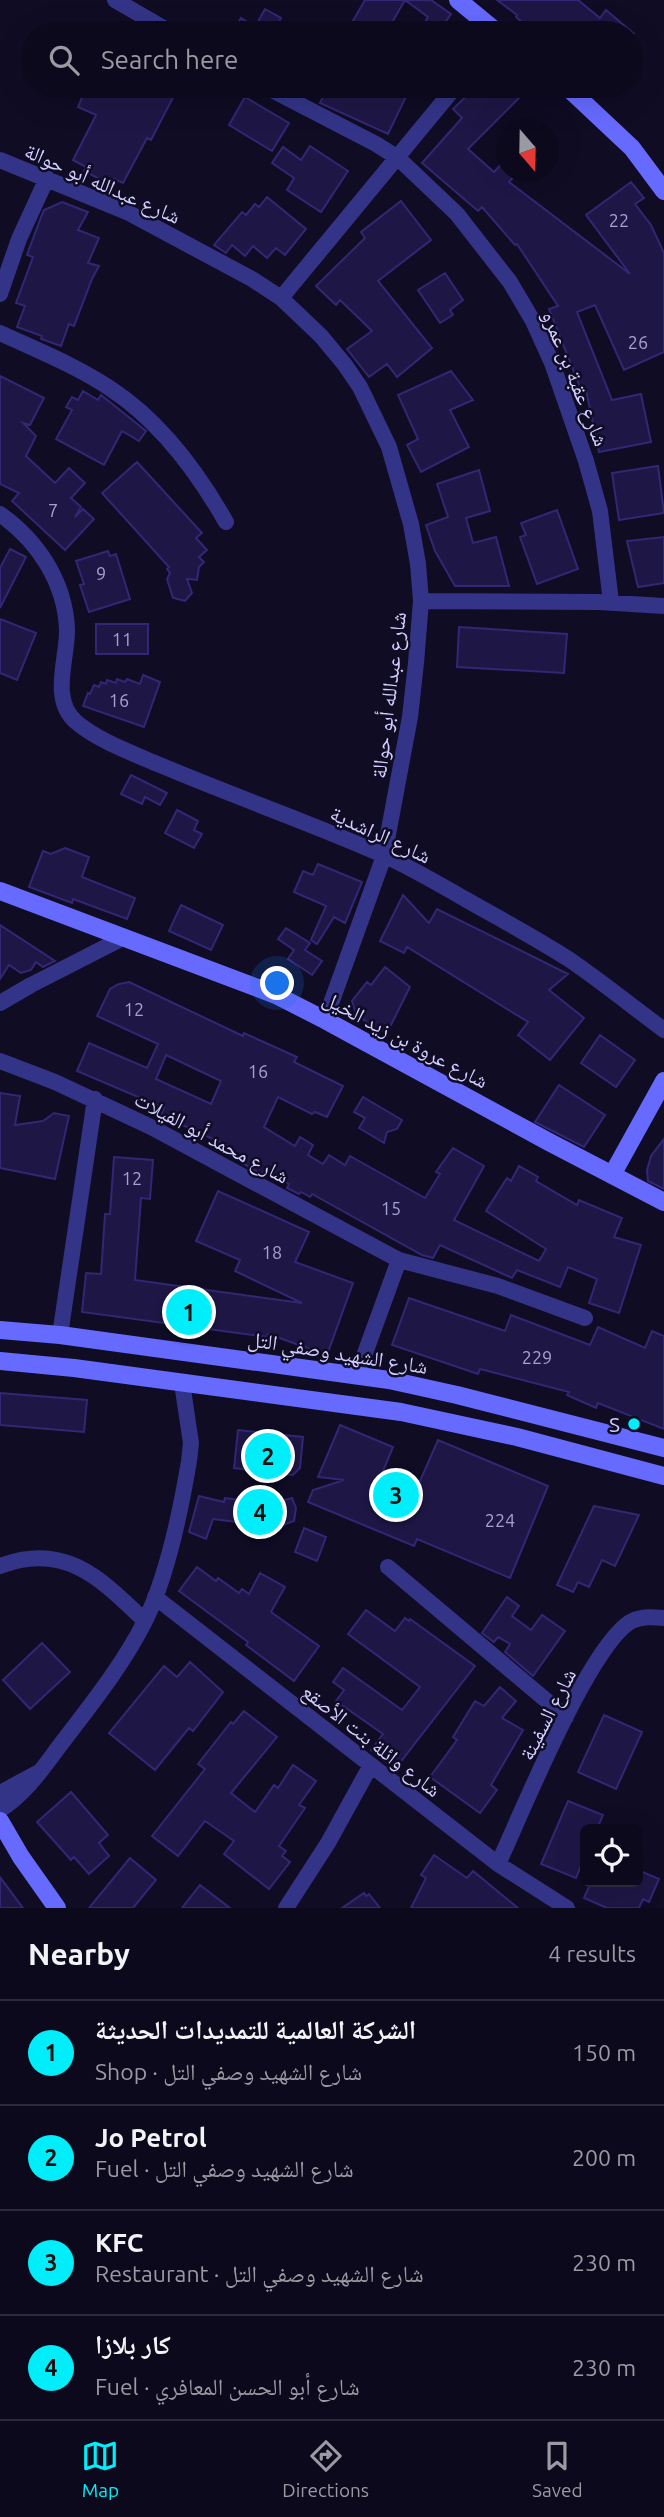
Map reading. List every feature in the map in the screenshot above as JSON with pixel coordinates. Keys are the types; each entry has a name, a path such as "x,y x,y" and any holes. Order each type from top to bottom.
{"main road":[{"path":"458,0 483,21"},
{"path":"579,98 625,141 664,191"},
{"name":"شارع عروة بن زيد الخيل","path":"0,891 276,995 664,1202"},
{"path":"612,1175 664,1081"},
{"name":"شارع الشهيد وصفي التل","path":"0,1330 60,1335 356,1375 457,1395 664,1448"},
{"path":"0,1361 74,1368 401,1412 517,1437 664,1476"},
{"path":"0,1821 57,1908"}],"street":[{"path":"116,0 152,21"},
{"name":"شارع عقبة بن عمرو","path":"287,98 398,158 457,214 510,282 533,321 571,412 600,511 611,603"},
{"path":"281,298 446,98"},
{"name":"شارع عبدالله أبو حوالة","path":"0,160 127,212 252,279 281,298 321,336 345,365 374,414 388,447 411,524 421,601 410,717 384,856 326,1020"},
{"path":"0,294 19,239 47,178"},
{"path":"0,333 111,388 135,408 175,446 196,472 226,522"},
{"name":"شارع الراشدية","path":"0,514 16,526 43,556 63,600 67,633 62,679 66,708 73,719 92,733 144,758 384,856 532,936 572,961 664,1030"},
{"path":"421,601 664,606"},
{"path":"0,1003 123,938"},
{"name":"شارع محمد أبو الفيلات","path":"0,1061 95,1099 399,1260 498,1286 585,1318"},
{"path":"60,1335 95,1099"},
{"path":"356,1375 399,1260"},
{"path":"0,1821 101,1691 128,1651 155,1597 189,1461 191,1443 182,1383"},
{"path":"0,1566 28,1558 51,1557 71,1562 123,1600 145,1621"},
{"path":"388,1567 566,1717"},
{"name":"شارع وائلة بنت الأصقع","path":"155,1597 498,1864 567,1908"},
{"name":"شارع السفينة","path":"498,1864 566,1717 605,1647 621,1629 634,1620 664,1618"},
{"path":"295,1904 372,1765"},
{"path":"0,1793 41,1770"}],"building":[{"path":"365,0 405,0 393,21 353,21"},
{"path":"405,0 431,0 451,14 446,21 426,21 428,17"},
{"path":"497,0 578,0 600,18 606,10 619,21 521,21"},
{"path":"265,9 281,18 280,21 258,21"},
{"path":"82,98 173,98 151,140 147,138 123,183 114,179 111,185 84,171 86,167 73,160 96,115 78,107"},
{"path":"244,98 289,123 272,151 229,125"},
{"path":"322,98 405,98 388,134 320,103"},
{"path":"464,98 519,98 468,149 494,172 496,170 496,182 509,182 630,274 586,215 631,182 644,198 635,204 651,225 664,253 664,352 624,370 595,305 577,312 612,400 641,394 651,442 599,452 586,390 582,392 549,309 558,306 517,244 515,245 482,207 478,211 422,163 462,118 453,109"},
{"path":"310,146 348,171 321,212 287,190 294,178 272,163 283,147 301,160"},
{"path":"267,197 306,229 285,255 276,248 267,258 253,246 245,256 232,245 226,253 214,245 242,212 246,215 255,204 259,207"},
{"path":"401,201 431,240 378,281 432,348 397,377 387,364 369,377 347,349 372,331 340,300 336,305 316,286 365,238 361,232"},
{"path":"62,202 88,212 78,230 99,238 88,263 99,266 74,326 69,324 61,346 17,327 25,306 16,303 33,257 27,255 44,210"},
{"path":"445,273 463,300 450,310 453,315 440,323 418,290"},
{"path":"451,371 473,400 450,410 469,447 421,472 407,445 418,439 398,395"},
{"path":"0,376 44,398 30,425 23,423 36,436 26,456 55,483 69,468 85,483 71,498 81,507 75,517 83,509 94,519 65,550 12,501 19,493 0,484"},
{"path":"83,391 98,400 101,395 146,431 139,441 122,431 104,465 56,439 72,410 66,407 72,397 78,400"},
{"path":"137,462 202,533 196,538 207,550 199,557 204,562 199,567 197,580 187,579 192,593 185,601 173,598 167,579 169,567 102,493"},
{"path":"658,466 664,513 619,520 612,473"},
{"path":"479,470 490,511 466,518 473,543 496,537 509,586 455,586 435,551 426,525 448,517 437,484"},
{"path":"557,510 578,569 537,584 520,537 526,535 521,523"},
{"path":"664,537 664,583 638,587 627,541"},
{"path":"10,549 26,557 0,608 0,568"},
{"path":"108,551 110,556 116,554 130,599 89,612 76,561"},
{"path":"0,619 36,633 17,680 0,673"},
{"path":"96,624 148,624 148,654 96,654"},
{"path":"459,627 567,634 564,673 457,667"},
{"path":"143,675 160,682 144,727 83,706 94,685 99,687 101,682 106,684 107,680 116,683 117,679 125,682 127,679 140,684"},
{"path":"131,775 167,793 160,805 145,797 142,804 121,794"},
{"path":"177,810 198,821 194,830 202,834 194,848 165,833"},
{"path":"65,848 89,857 82,877 135,898 127,919 73,899 72,903 29,887 43,851 51,854"},
{"path":"318,864 362,882 345,923 334,917 317,944 311,940 326,906 294,892 303,871 313,875"},
{"path":"403,895 429,923 437,909 568,974 549,990 584,1018 550,1060 518,1035 528,1022 407,947 404,953 380,941"},
{"path":"181,905 223,925 211,950 169,931"},
{"path":"0,925 55,961 43,967 36,962 31,970 21,973 9,965 0,979"},
{"path":"286,928 310,943 305,950 322,961 312,975 288,959 294,950 278,939"},
{"path":"385,967 410,987 391,1025 380,1032 356,1014 352,1001 367,982 371,985"},
{"path":"129,982 243,1036 244,1033 297,1057 294,1062 343,1086 327,1117 315,1112 312,1114 278,1097 264,1127 295,1146 300,1137 313,1145 308,1155 323,1164 329,1155 345,1165 350,1156 425,1198 440,1174 436,1172 453,1148 484,1166 454,1220 539,1261 546,1249 486,1211 507,1178 511,1181 519,1166 538,1177 536,1181 577,1205 579,1200 622,1218 614,1237 641,1245 619,1313 589,1303 597,1279 568,1267 560,1287 517,1270 512,1278 440,1245 433,1258 422,1255 312,1194 310,1197 287,1188 289,1184 266,1169 261,1174 224,1152 228,1146 161,1115 164,1108 77,1071 89,1043 147,1068 158,1044 97,1016 110,989","holes":["166,1055 221,1081 211,1104 156,1079"]},
{"path":"600,1035 635,1060 616,1087 581,1063"},
{"path":"559,1085 605,1115 584,1147 535,1122"},
{"path":"0,1093 20,1096 15,1125 43,1121 54,1113 69,1116 55,1179 0,1168"},
{"path":"363,1097 402,1120 397,1129 387,1132 384,1143 359,1128 365,1118 354,1112"},
{"path":"664,1139 664,1189 648,1181 647,1170 651,1156"},
{"path":"114,1157 153,1160 150,1199 141,1198 135,1280 302,1303 235,1271 240,1260 196,1241 218,1191 309,1232 295,1262 353,1283 327,1355 268,1334 268,1337 82,1312 86,1273 101,1274 105,1214 110,1214"},
{"path":"409,1298 505,1331 511,1315 590,1345 598,1327 645,1348 652,1331 664,1336 664,1429 598,1403 596,1408 567,1395 569,1392 480,1369 478,1374 392,1345"},
{"path":"0,1393 87,1400 84,1432 0,1425"},
{"path":"340,1425 393,1447 378,1483 413,1497 438,1440 548,1486 510,1578 417,1539 414,1546 308,1502 313,1490 344,1480 318,1477"},
{"path":"238,1430 303,1437 300,1468 293,1475 234,1468"},
{"path":"199,1496 224,1502 225,1498 271,1504 292,1498 296,1508 294,1521 277,1527 213,1519 206,1539 189,1532"},
{"path":"594,1506 639,1515 615,1566 602,1560 589,1587 578,1582 573,1592 557,1585"},
{"path":"304,1528 326,1537 317,1561 295,1552"},
{"path":"197,1567 239,1593 242,1589 249,1594 260,1573 285,1587 271,1612 319,1646 294,1681 246,1645 248,1642 179,1591"},
{"path":"507,1597 519,1606 512,1616 531,1630 542,1615 565,1631 533,1676 505,1652 510,1644 498,1637 494,1642 482,1633"},
{"path":"366,1610 395,1631 405,1618 409,1621 410,1619 475,1666 395,1769 371,1750 383,1734 336,1701 344,1690 333,1682 343,1668 402,1710 420,1687 348,1634"},
{"path":"42,1643 70,1672 30,1709 3,1680"},
{"path":"190,1662 223,1692 193,1731 189,1728 155,1770 109,1733 164,1666 177,1677"},
{"path":"500,1687 516,1701 502,1718 523,1730 491,1785 497,1790 480,1813 430,1777 457,1740 453,1737 475,1701 484,1706"},
{"path":"244,1711 277,1737 231,1793 255,1812 274,1785 278,1788 293,1765 316,1781 299,1805 305,1808 279,1846 286,1851 282,1856 290,1862 269,1889 224,1854 234,1841 205,1821 178,1856 152,1836 205,1769 198,1764 231,1722 233,1724"},
{"path":"604,1715 642,1732 616,1789 578,1772"},
{"path":"71,1792 108,1835 99,1843 109,1856 89,1874 74,1857 71,1860 37,1822"},
{"path":"568,1801 603,1815 599,1824 580,1824 580,1868 576,1878 541,1864"},
{"path":"434,1855 467,1878 473,1871 518,1908 411,1908 426,1878 421,1875"},
{"path":"130,1858 156,1880 133,1908 89,1908"},
{"path":"643,1872 659,1879 649,1902 643,1899 639,1908 607,1908 584,1898 589,1887 643,1887"},
{"path":"0,1877 23,1908 0,1908"},
{"path":"200,1885 230,1908 182,1908"},
{"path":"364,1893 366,1896 369,1894 380,1908 342,1908"}],"place":[{"name":"الشركة العالمية للتمديدات الحديثة","path":"189,1312"},
{"name":"S","path":"634,1424"},
{"name":"Jo Petrol","path":"268,1456"},
{"name":"KFC","path":"396,1495"},
{"name":"كار بلازا","path":"260,1512"}]}
